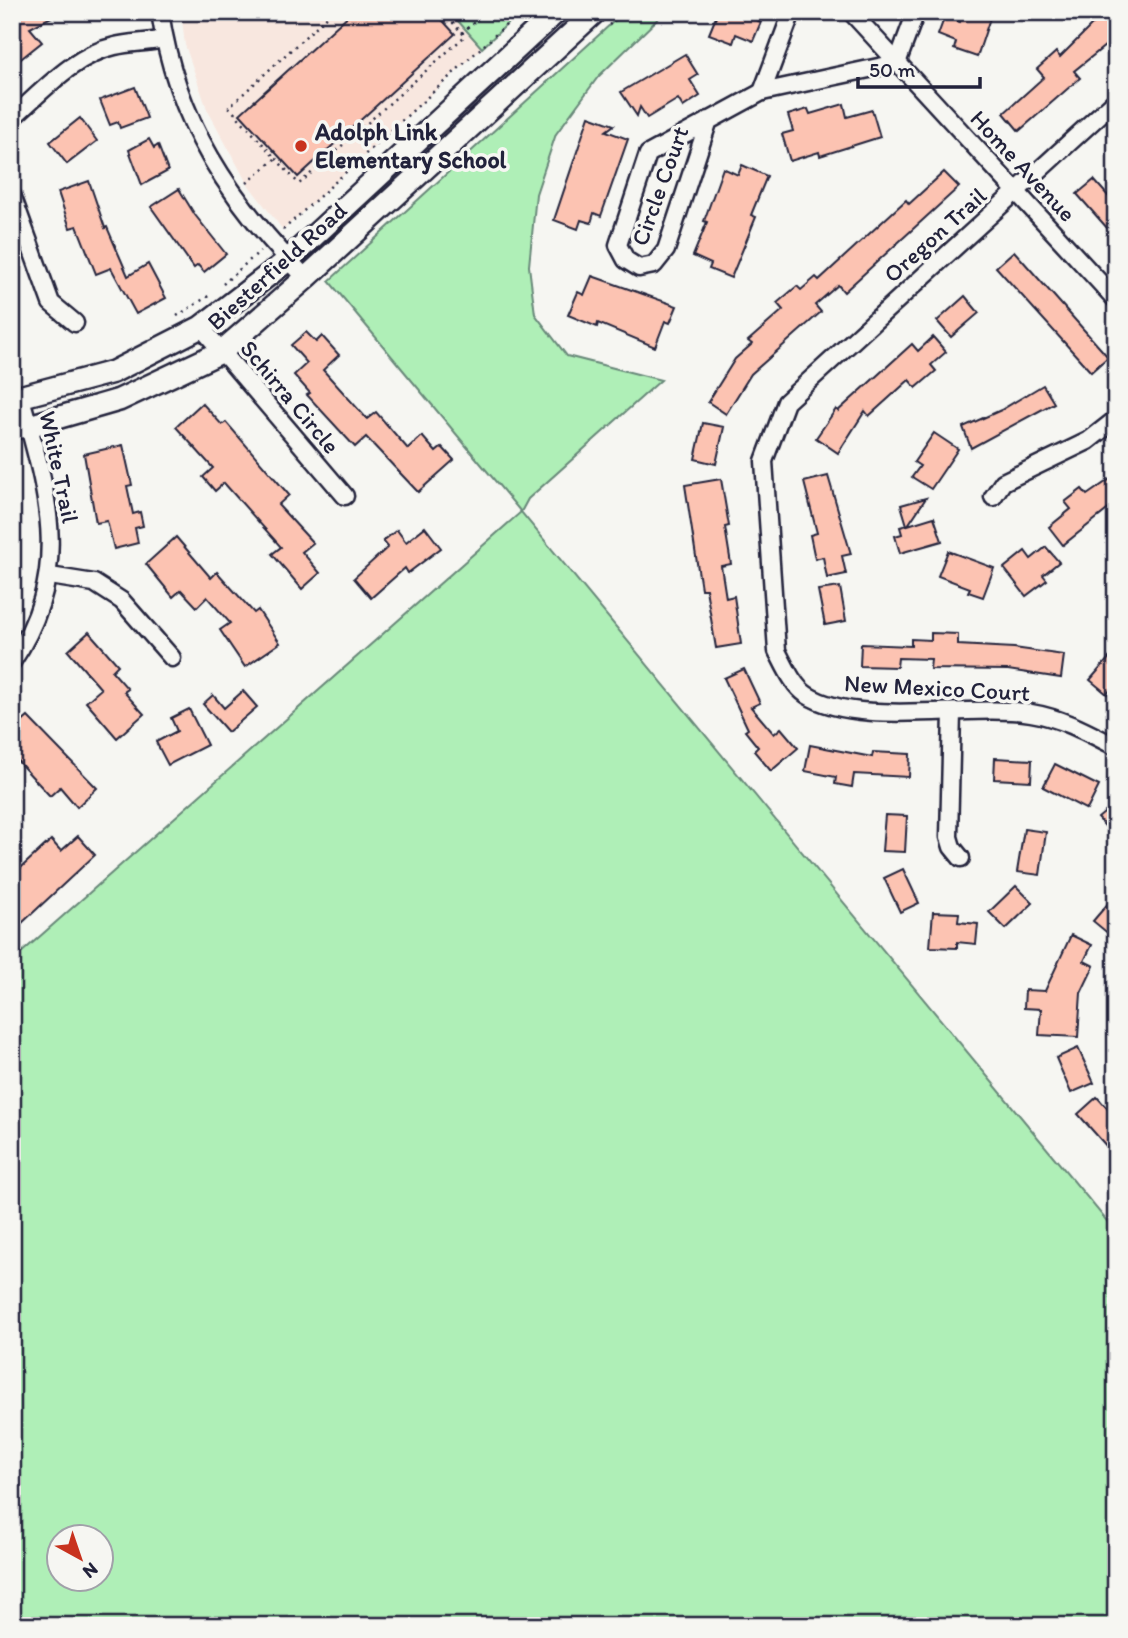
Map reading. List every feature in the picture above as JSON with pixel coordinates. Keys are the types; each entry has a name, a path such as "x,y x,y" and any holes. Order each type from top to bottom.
{"street":[{"path":"160,12 178,89 209,158 256,225 306,278"},
{"name":"Biesterfield Road","path":"17,399 113,372 201,327 288,260 556,12"},
{"name":"Biesterfield Road","path":"21,427 119,400 222,352 595,12"},
{"path":"762,92 792,12"},
{"name":"Home Avenue","path":"851,12 1116,300"},
{"path":"762,92 897,63 916,12"},
{"path":"12,118 75,63 114,46 164,38"},
{"name":"Circle Court","path":"709,120 666,250 654,265 639,268 626,260 618,245 648,154 709,120 762,92"},
{"name":"Oregon Trail","path":"786,402 1116,100"},
{"path":"12,195 51,303 75,323"},
{"name":"Schirra Circle","path":"201,327 345,496"},
{"name":"White Trail","path":"12,662 32,633 50,576 51,530 21,427 17,399"},
{"name":"New Mexico Court","path":"786,402 764,461 777,651 790,676 805,694 838,709 1030,713 1076,726 1116,747"},
{"path":"993,497 1003,482 1088,441 1116,419"},
{"path":"50,576 94,583 122,601 172,658"},
{"path":"952,712 949,837 952,847 961,858"}],"path":[{"path":"332,12 229,107 299,184 465,36 443,12"},
{"path":"462,33 485,12"},
{"path":"285,228 520,12"},
{"path":"247,183 276,158"},
{"path":"220,288 255,256"},
{"path":"173,319 211,294"},
{"path":"12,1614 20,1626"}],"shaded area":[{"name":"Adolph Link Elementary School","path":"181,12 450,12 482,48 283,230 247,183 207,109 185,45"}],"green space":[{"path":"450,12 520,12 482,48"},
{"path":"624,12 665,12 598,77 556,134 536,194 529,266 535,314 567,356 661,380 528,499 521,512 329,281"},
{"path":"521,512 1116,1232 1116,1626 12,1626 12,961"}],"building":[{"path":"12,12 61,12 30,28 42,42 12,66"},
{"path":"352,12 435,12 455,34 298,177 240,114"},
{"path":"718,12 737,12 761,22 753,41 736,34 733,43 709,34"},
{"path":"964,12 992,12 977,57 954,49 956,42 938,35 945,16 960,22"},
{"path":"1105,12 1116,12 1116,37 1074,71 1080,78 1019,131 1004,113 1044,77 1037,69 1056,52 1060,57"},
{"path":"685,54 698,75 690,80 700,96 683,107 678,99 647,118 640,107 637,116 621,92"},
{"path":"135,87 147,118 120,128 118,122 110,125 100,100"},
{"path":"844,104 847,117 872,110 880,137 820,156 819,152 790,161 782,134 793,131 788,115 808,109 810,114"},
{"path":"589,116 614,125 606,131 628,139 601,216 594,213 591,223 581,220 578,229 554,220"},
{"path":"80,118 97,141 67,164 50,142"},
{"path":"149,139 154,148 158,145 168,171 142,185 129,150"},
{"path":"742,165 767,176 751,215 756,217 731,278 709,269 711,264 693,256 707,222 704,221 723,168 738,175"},
{"path":"944,172 959,187 844,292 838,285 815,305 821,312 751,374 726,414 708,402 735,359 752,344 748,341 783,310 777,303 797,286 801,290 816,277 819,280 906,200 909,204"},
{"path":"1094,180 1116,205 1116,238 1077,194"},
{"path":"89,181 105,228 107,227 128,276 148,264 166,298 136,314 111,268 96,274 77,226 70,228 58,192"},
{"path":"179,189 195,215 226,254 204,272 198,265 194,268 151,207"},
{"path":"1014,251 1108,357 1091,372 996,267"},
{"path":"592,276 677,306 670,323 665,321 655,347 598,323 597,327 568,315 578,292 584,295"},
{"path":"965,296 979,313 951,337 937,321"},
{"path":"306,332 316,342 322,336 339,355 323,370 367,419 376,412 408,449 422,436 436,452 442,447 454,460 418,492 366,437 355,447 307,395 310,393 294,375 307,363 291,345"},
{"path":"933,337 946,352 931,365 936,371 916,388 909,380 869,416 865,411 838,453 816,438 836,409 838,411 912,344 918,351"},
{"path":"1043,385 1054,403 971,448 963,427 1001,410"},
{"path":"202,403 222,425 226,422 289,495 278,505 313,543 302,552 320,573 302,589 272,554 281,547 224,483 215,491 203,477 213,468 176,427"},
{"path":"703,423 724,427 716,464 695,459"},
{"path":"934,433 958,449 931,489 912,477 920,466 914,462"},
{"path":"123,445 132,485 127,486 133,514 140,512 143,526 135,528 138,543 114,549 107,521 96,523 84,454"},
{"path":"1116,475 1116,503 1063,545 1049,527 1071,509 1065,502 1082,489 1087,495"},
{"path":"828,476 851,554 842,556 846,574 827,578 823,557 815,559 810,535 817,533 804,482"},
{"path":"721,479 729,526 725,527 731,564 721,566 726,598 734,596 741,644 716,648 706,589 701,589 685,485"},
{"path":"926,498 908,525 934,517 942,541 900,553 895,536 902,534 900,527 907,525 901,505"},
{"path":"425,527 441,548 408,573 405,568 371,598 354,578 388,547 383,541 397,530 406,542"},
{"path":"176,537 211,578 217,572 254,613 258,610 280,643 245,667 220,630 230,623 207,597 197,607 181,590 173,597 146,564"},
{"path":"1046,547 1059,562 1043,575 1047,580 1026,596 1004,568 1025,551 1031,559"},
{"path":"948,551 994,568 983,597 968,592 970,588 938,576"},
{"path":"840,587 846,621 825,625 818,590"},
{"path":"89,632 118,665 112,671 128,689 124,692 144,714 117,738 86,702 101,689 68,651"},
{"path":"931,633 958,634 958,645 1014,648 1064,655 1061,678 1008,670 930,669 931,659 898,658 897,667 860,666 861,644 911,646 911,639 931,640"},
{"path":"1116,650 1116,683 1107,694 1090,680"},
{"path":"744,669 760,703 751,707 774,734 781,728 798,748 771,771 754,751 758,747 745,731 748,729 724,678"},
{"path":"243,691 257,707 228,732 203,704 213,695 224,708"},
{"path":"189,709 207,745 168,765 156,742 177,731 171,718"},
{"path":"28,717 97,788 77,807 60,787 50,796 12,755 12,731"},
{"path":"810,745 872,757 873,752 910,754 909,777 854,774 852,787 835,784 836,777 805,771"},
{"path":"995,758 1032,760 1031,781 994,779"},
{"path":"1055,764 1099,786 1087,810 1043,787"},
{"path":"1116,803 1116,839 1098,818"},
{"path":"885,815 907,816 905,852 882,851"},
{"path":"1024,829 1046,832 1040,875 1017,872"},
{"path":"78,836 95,855 22,923 12,911 12,876 51,840 61,851"},
{"path":"903,869 919,903 900,912 884,878"},
{"path":"1016,886 1033,903 1006,929 989,912"},
{"path":"1116,894 1116,940 1093,921"},
{"path":"933,912 959,913 958,922 978,924 976,944 957,942 957,948 930,947"},
{"path":"1071,935 1092,945 1084,961 1094,966 1081,993 1078,1037 1039,1035 1041,1009 1024,1008 1025,990 1045,991"},
{"path":"1078,1048 1094,1083 1071,1093 1056,1058"},
{"path":"1097,1097 1116,1118 1116,1157 1078,1114"}],"place":[{"name":"Adolph Link Elementary School","path":"301,146"}]}
